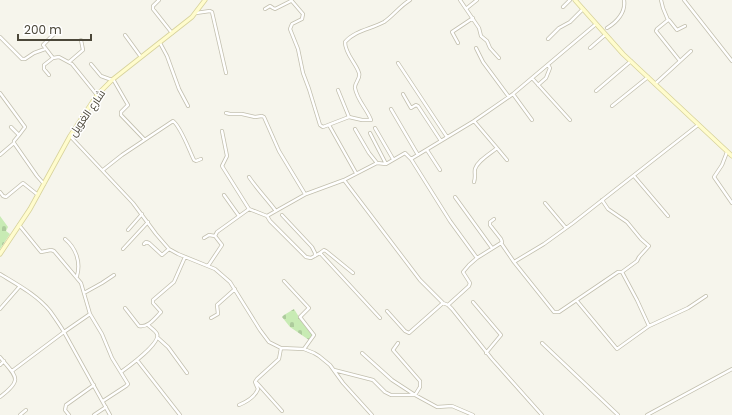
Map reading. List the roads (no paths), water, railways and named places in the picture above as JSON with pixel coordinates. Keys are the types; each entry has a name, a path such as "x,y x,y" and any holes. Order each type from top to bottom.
{"street":[{"path":"159,0 153,6 153,9 172,34"},
{"name":"شارع الغويل","path":"0,254 38,195 70,136 98,95 113,79 172,34 196,13 205,0"},
{"path":"265,8 270,6 276,9 291,0 303,14 302,19 290,26 300,56 303,73 320,125 322,127 349,117 362,120 371,120 359,100 355,85 359,74 345,46 345,42 348,38 385,21 410,0"},
{"path":"460,0 467,8 479,28 481,36 487,41 490,48 499,58"},
{"path":"467,8 477,0"},
{"path":"563,7 570,0"},
{"path":"607,28 621,15 624,0"},
{"path":"660,0 668,20 677,30 685,26"},
{"path":"684,0 732,61"},
{"path":"577,1 605,35 732,156"},
{"path":"548,39 559,28 570,22 583,9"},
{"path":"196,13 212,12 226,73"},
{"path":"458,43 452,32 473,18"},
{"path":"668,20 656,31 680,61"},
{"path":"411,159 474,121 509,97 596,24"},
{"path":"53,58 43,46 54,34"},
{"path":"125,35 141,57"},
{"path":"590,48 605,35"},
{"path":"0,37 22,59 45,49"},
{"path":"69,62 83,50 81,40"},
{"path":"160,43 167,56 179,89 188,106"},
{"path":"476,48 486,66 509,97"},
{"path":"656,84 691,51"},
{"path":"49,76 44,67 53,58 59,57 69,62 98,95"},
{"path":"596,91 631,61"},
{"path":"91,64 101,76 113,79 128,105 121,112 121,115 144,140"},
{"path":"398,64 448,137"},
{"path":"538,85 546,78 550,68 548,65"},
{"path":"612,106 648,77"},
{"path":"532,78 570,120"},
{"path":"338,90 349,117"},
{"path":"0,93 25,127 14,143 0,155"},
{"path":"403,94 411,108 416,105 418,106 441,141"},
{"path":"513,94 532,120"},
{"path":"391,109 418,155"},
{"path":"226,113 264,117 279,151 306,194"},
{"path":"474,121 507,160"},
{"path":"103,170 171,122 174,122 187,143 194,160 196,161 201,159"},
{"path":"514,262 544,244 566,228 634,176 698,124"},
{"path":"329,125 356,173"},
{"path":"11,126 19,136"},
{"path":"355,128 369,153 377,163"},
{"path":"375,128 393,160"},
{"path":"222,131 227,156 222,166 249,209 268,216 270,221 306,257 309,258 315,256 325,250 353,274"},
{"path":"370,132 386,164"},
{"path":"70,136 142,214 169,249 221,273 235,289 264,336 273,345 281,348 304,349 314,353 325,361 372,415"},
{"path":"14,143 44,184"},
{"path":"474,182 477,165 497,148"},
{"path":"427,150 440,170"},
{"path":"727,152 722,166 714,178 732,203"},
{"path":"268,216 306,194 344,180 377,163 386,164 405,153 411,159 450,221 477,258"},
{"path":"634,176 668,216"},
{"path":"249,177 276,211"},
{"path":"344,180 420,280 443,303 448,305 486,353 542,415"},
{"path":"0,192 6,197 23,183 38,195"},
{"path":"224,195 239,216"},
{"path":"455,198 492,248"},
{"path":"494,219 490,222 490,225 501,239 501,243 514,262 554,312 560,312 618,272 622,272 637,261 649,246 627,222 608,209 602,200"},
{"path":"545,204 566,228"},
{"path":"215,236 219,230 249,209"},
{"path":"128,230 142,214"},
{"path":"282,215 312,247 315,251 315,256"},
{"path":"123,249 148,222"},
{"path":"19,225 41,252 51,250 54,251 77,277 82,286 90,314 98,327 112,358 127,382 126,386 103,402"},
{"path":"204,238 209,235 215,236 222,245 208,266"},
{"path":"65,239 72,246 78,260 79,266 77,277"},
{"path":"144,244 148,242 162,255 169,249"},
{"path":"448,305 469,286 470,283 463,272 477,258 501,243"},
{"path":"320,253 380,318"},
{"path":"125,308 139,326 148,326 161,312 153,303 153,300 174,282 185,257"},
{"path":"622,272 638,300 649,326"},
{"path":"0,274 42,302 50,311 64,332 110,415"},
{"path":"84,293 114,275"},
{"path":"284,281 309,308 300,317 314,334 304,349"},
{"path":"0,309 20,286"},
{"path":"211,318 218,314 217,304 235,289"},
{"path":"577,301 617,349 649,326 688,308 706,296"},
{"path":"473,302 501,335 486,353"},
{"path":"387,311 405,331 409,333 443,303"},
{"path":"12,371 90,314"},
{"path":"148,326 157,333 157,337 168,347 187,373"},
{"path":"121,372 146,352 156,341 157,337"},
{"path":"398,343 392,350 420,382 420,387 415,395"},
{"path":"542,343 618,415"},
{"path":"255,382 258,377 279,359 281,348"},
{"path":"362,353 392,380 415,395 437,407 452,406 473,415"},
{"path":"0,357 12,371 16,380 14,385 0,397"},
{"path":"137,360 180,415"},
{"path":"0,365 4,361"},
{"path":"647,415 732,369"},
{"path":"333,370 373,380 391,395 415,395"},
{"path":"238,405 249,399 257,392 258,389 255,382"},
{"path":"255,382 282,411"},
{"path":"69,415 65,410 66,405 94,385"},
{"path":"94,415 106,407"},
{"path":"20,415 26,410"}]}
